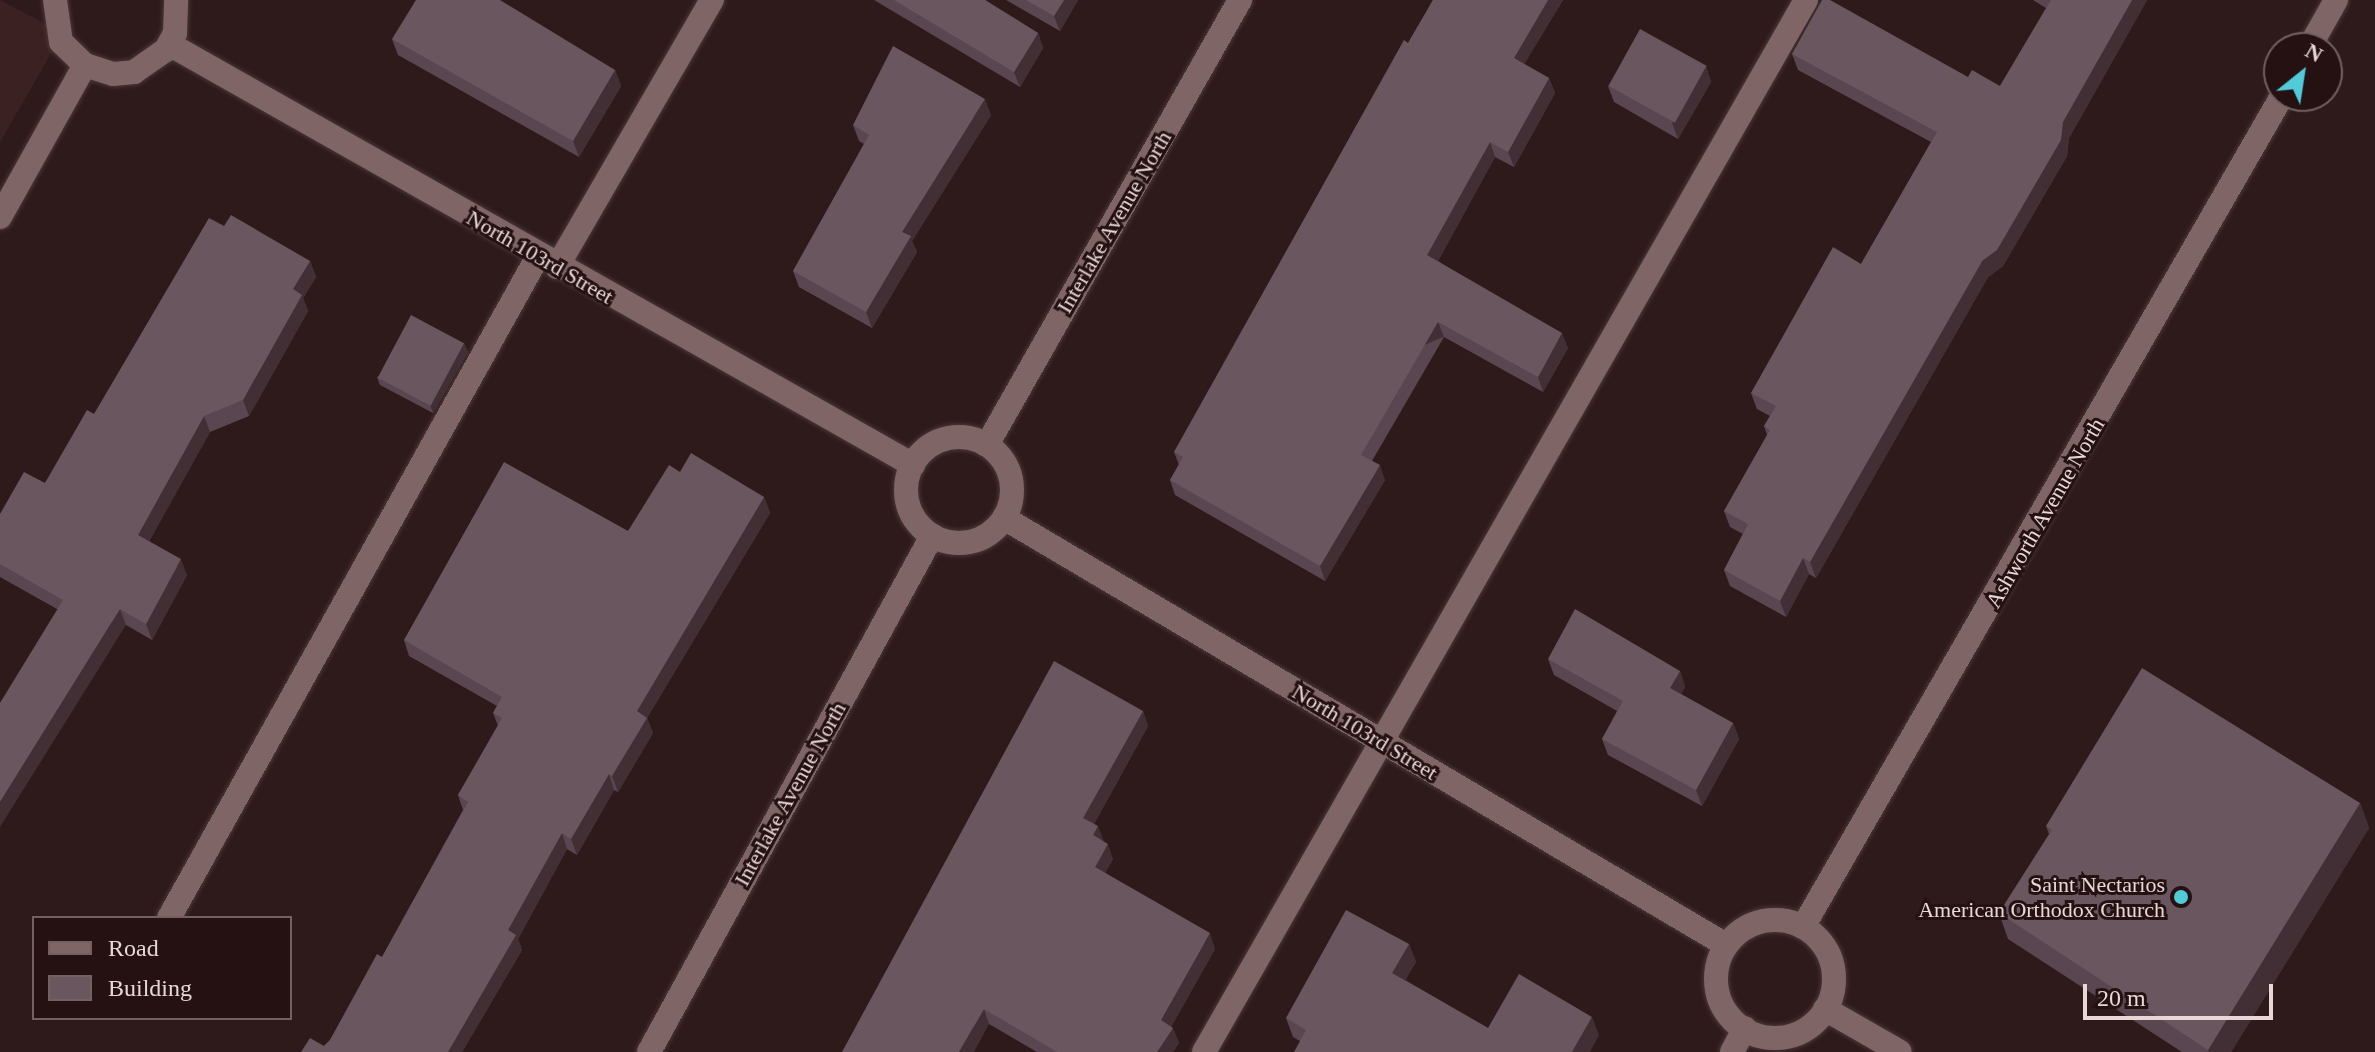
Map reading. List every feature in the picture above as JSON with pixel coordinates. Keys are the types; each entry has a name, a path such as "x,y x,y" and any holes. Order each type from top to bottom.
{"street":[{"path":"55,0 61,42 85,65 113,74 134,72 151,63 169,44 178,13 176,0"},
{"path":"170,916 548,262 712,0"},
{"name":"Interlake Avenue North","path":"987,445 1240,0"},
{"path":"1204,1052 1806,0"},
{"path":"2318,32 2336,0"},
{"name":"North 103rd Street","path":"169,44 548,262 913,465"},
{"path":"0,217 85,65"},
{"name":"Ashworth Avenue North","path":"1803,927 2273,112"},
{"path":"962,437 987,445 1005,461 1011,477 1013,494 1004,518 972,543 932,536 910,512 906,494 913,465 928,446 946,438 962,437"},
{"name":"North 103rd Street","path":"1004,518 1726,945"},
{"name":"Interlake Avenue North","path":"649,1052 932,536"},
{"path":"1759,921 1803,927 1824,946 1832,963 1834,982 1825,1009 1807,1029 1790,1036 1770,1038 1745,1028 1721,1004 1716,984 1726,945 1759,921"},
{"path":"1825,1009 1900,1052"},
{"path":"1732,1052 1745,1028"}],"shaded area":[{"path":"0,0 63,33 0,142"}],"building":[{"path":"416,0 500,0 615,70 573,141 392,39"},
{"path":"894,0 985,0 1038,33 1014,72"},
{"path":"1026,0 1064,0 1054,16"},
{"path":"1433,0 1548,0 1514,58 1549,78 1508,152 1490,142 1427,255 1562,333 1538,377 1438,322 1361,455 1380,465 1320,566 1170,480 1183,457 1174,452 1404,40 1408,43"},
{"path":"1822,0 1830,0 1968,77 1972,70 2000,86 2051,0 2132,0 2063,122 2061,140 1997,250 1982,261 1810,562 1803,558 1780,601 1724,570 1748,524 1724,511 1770,430 1764,426 1776,406 1751,393 1833,247 1861,264 1937,132 1792,54"},
{"path":"1640,29 1706,66 1675,123 1608,86"},
{"path":"893,46 985,99 902,232 911,236 866,312 793,271 869,135 853,125"},
{"path":"231,215 310,261 293,289 302,295 243,400 204,416 138,535 181,559 146,624 120,609 0,802 0,703 63,600 0,564 0,514 24,472 45,483 87,410 94,414 209,218 224,226"},
{"path":"411,315 464,343 431,406 378,378"},
{"path":"691,453 764,497 637,711 647,718 571,839 562,833 508,930 516,935 448,1052 301,1052 310,1038 324,1046 330,1040 377,954 382,957 468,802 458,795 502,718 493,713 502,697 404,640 504,462 628,531 669,465 680,472"},
{"path":"1575,609 1680,671 1670,688 1733,723 1696,790 1602,739 1623,701 1548,659"},
{"path":"1054,661 1143,711 1083,818 1098,826 1093,835 1108,844 1095,867 1210,933 1161,1020 1173,1028 1157,1052 1057,1052 984,1009 959,1052 842,1052"},
{"name":"Saint Nectarios American Orthodox Church","path":"2142,668 2360,803 2208,1050 1999,913 2052,830 2046,826"},
{"path":"1346,910 1409,944 1392,973 1488,1028 1519,974 1592,1017 1572,1052 1294,1052 1306,1030 1286,1018"}],"place":[{"name":"Saint Nectarios American Orthodox Church","path":"2181,897"}]}
